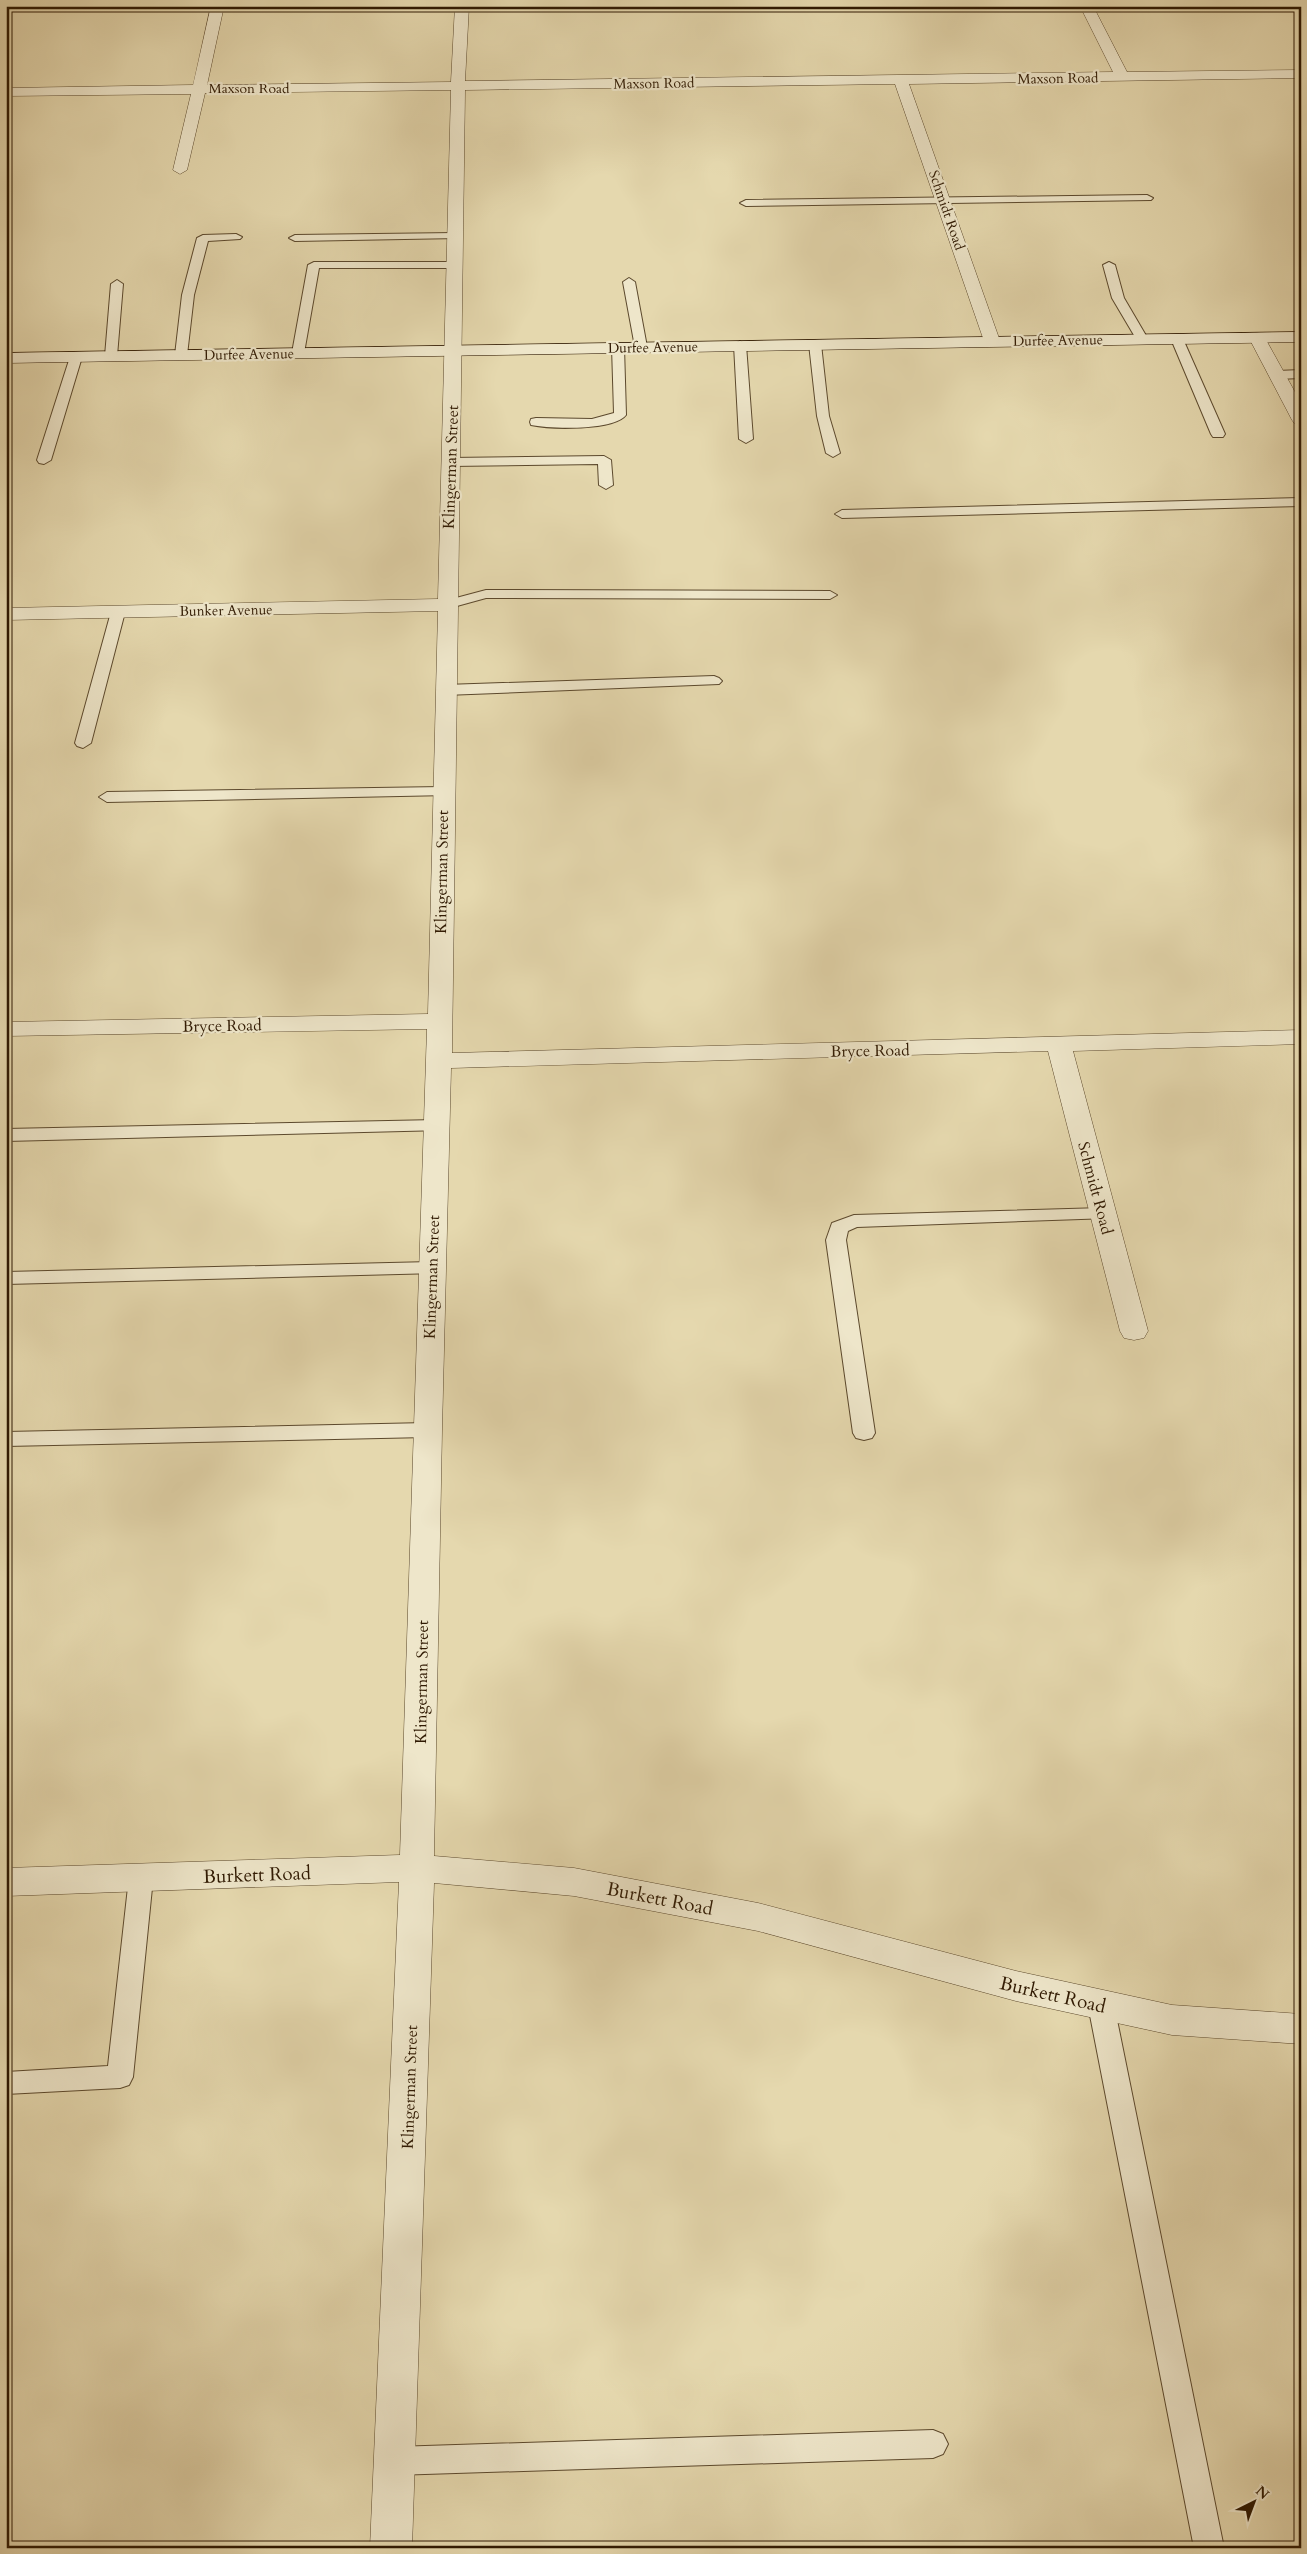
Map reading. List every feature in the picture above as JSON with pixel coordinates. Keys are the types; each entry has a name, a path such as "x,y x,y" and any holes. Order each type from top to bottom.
{"street":[{"path":"180,170 218,6"},
{"name":"Klingerman Street","path":"391,2548 417,1868 427,1430 439,1061 438,1021 446,606 458,86 462,6"},
{"path":"1086,6 1122,77"},
{"name":"Maxson Road","path":"6,92 1301,74"},
{"name":"Schmidt Road","path":"902,80 992,341"},
{"name":"Durfee Avenue","path":"6,358 1301,337"},
{"path":"1257,338 1299,412"},
{"name":"Bunker Avenue","path":"6,614 446,606"},
{"name":"Bryce Road","path":"6,1030 438,1021"},
{"name":"Bryce Road","path":"439,1061 1301,1037"},
{"name":"Schmidt Road","path":"1059,1045 1134,1331"},
{"name":"Burkett Road","path":"6,1882 417,1868 574,1882 758,1917 1016,1986 1172,2020 1301,2030"}],"lane":[{"path":"746,203 1147,198"},
{"path":"295,238 455,236"},
{"path":"181,355 188,295 204,238 236,237"},
{"path":"298,353 314,265 455,266"},
{"path":"1109,265 1118,298 1142,339"},
{"path":"629,282 640,347"},
{"path":"111,356 117,284"},
{"path":"1177,339 1218,434"},
{"path":"815,344 824,416 832,453"},
{"path":"740,345 746,439"},
{"path":"536,422 615,420 620,415 618,347"},
{"path":"44,460 76,357"},
{"path":"1277,375 1301,374"},
{"path":"450,462 604,460 606,485"},
{"path":"842,514 1301,502"},
{"path":"446,606 486,594 830,595"},
{"path":"82,743 118,612"},
{"path":"445,690 714,681"},
{"path":"107,797 443,792"},
{"path":"6,1135 219,1128 437,1126"},
{"path":"864,1433 836,1240 839,1227 854,1221 1103,1214"},
{"path":"6,1278 432,1268"},
{"path":"6,1440 427,1430"},
{"path":"6,2083 120,2077 142,1878"},
{"path":"1101,2005 1209,2548"},
{"path":"394,2461 933,2444"}]}
